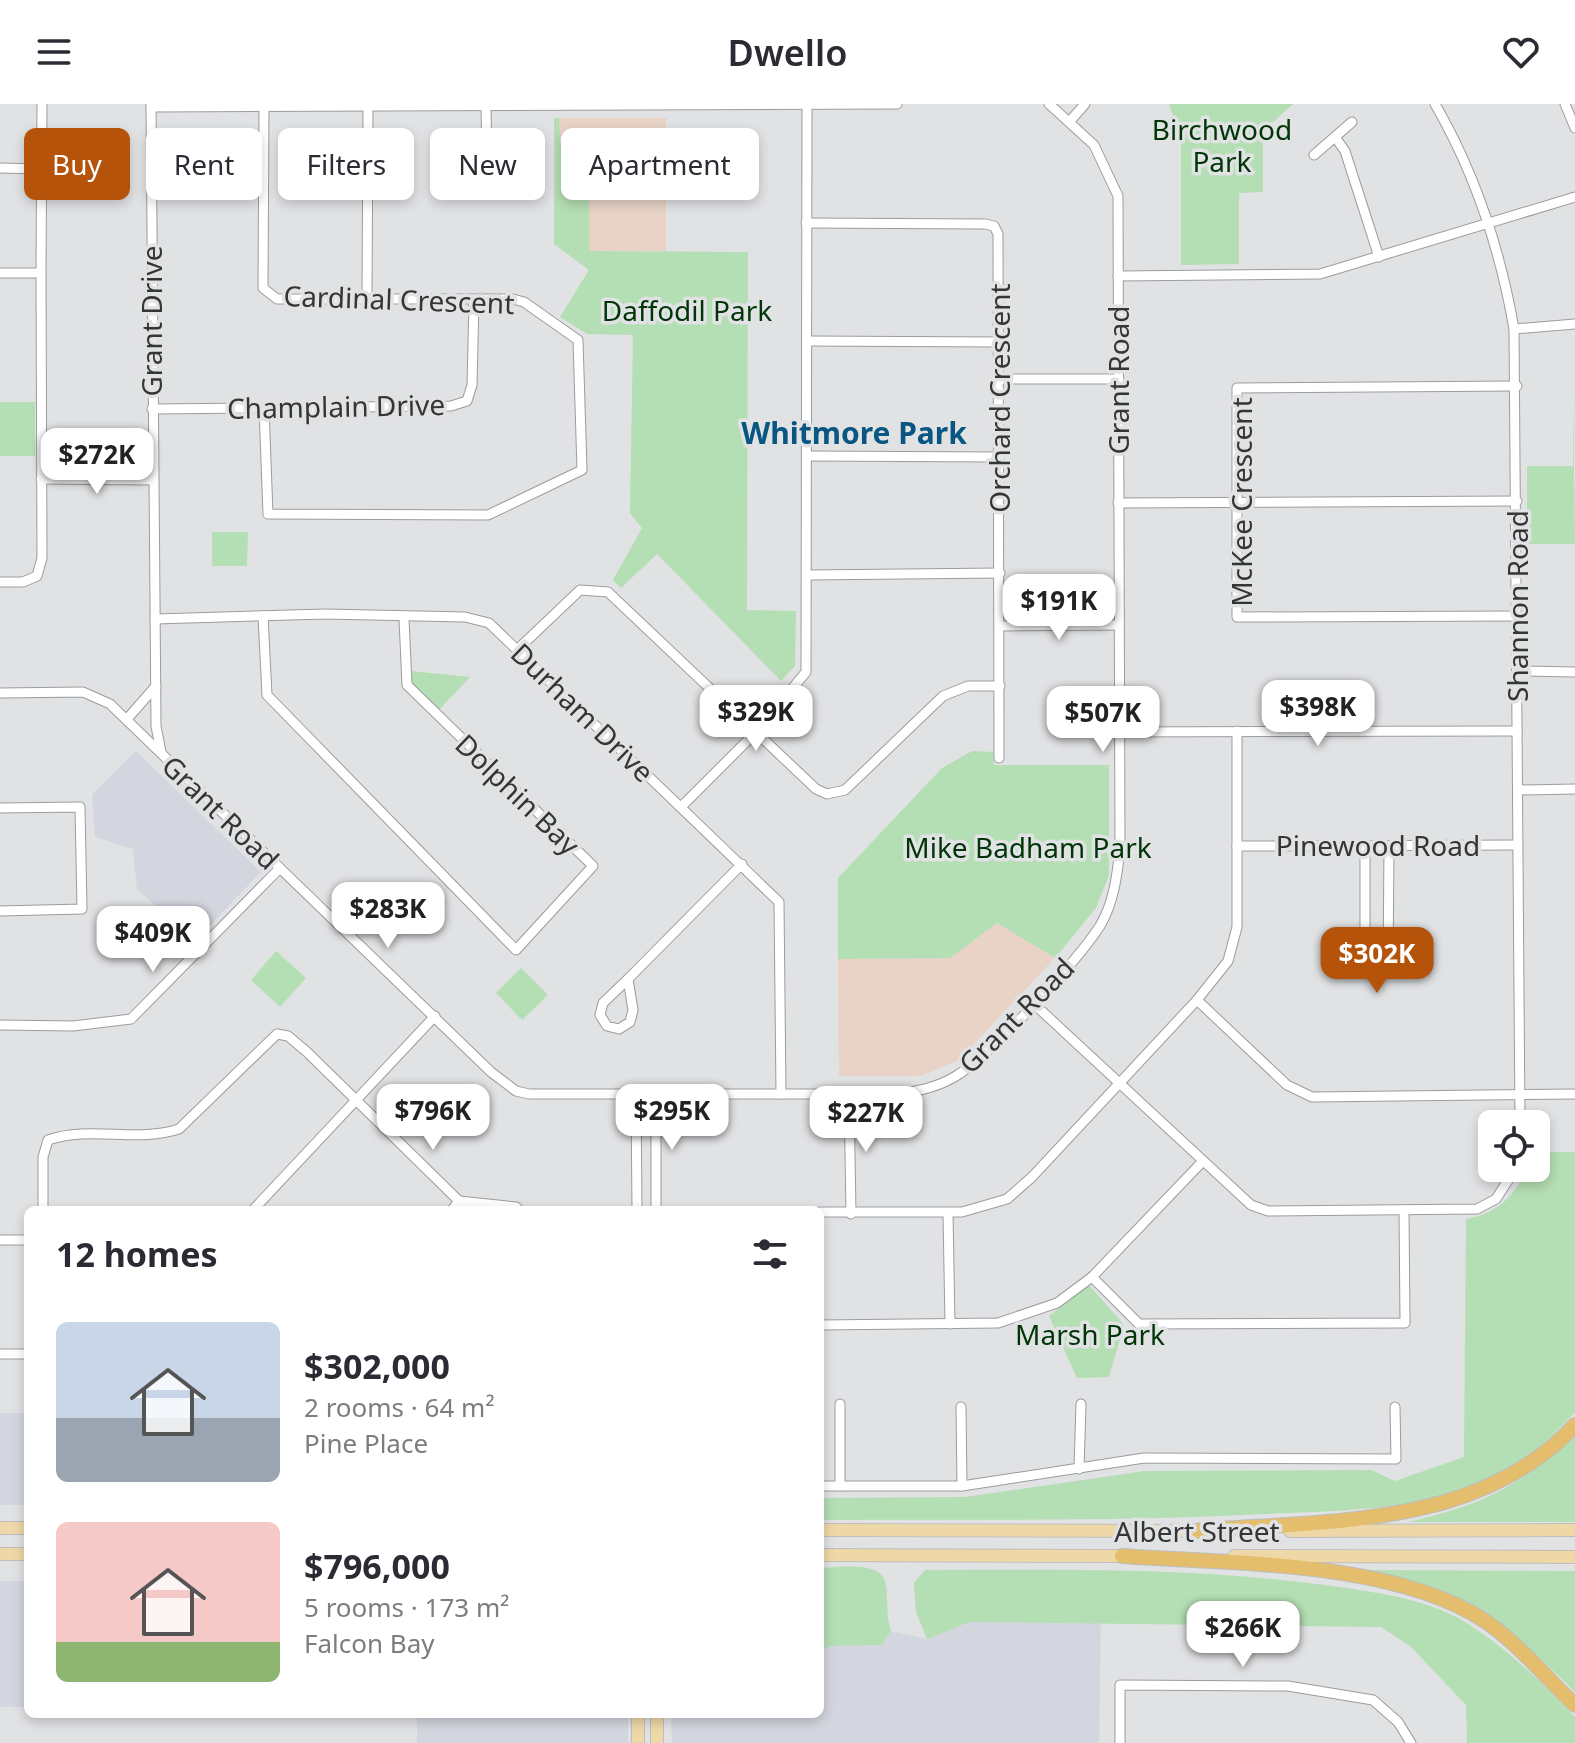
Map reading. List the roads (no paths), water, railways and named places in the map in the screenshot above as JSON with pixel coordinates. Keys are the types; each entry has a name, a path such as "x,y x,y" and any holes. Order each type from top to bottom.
{"highway":[{"path":"1195,1531 1430,1508 1484,1490 1511,1476 1560,1441 1575,1425"},
{"path":"1122,1556 1313,1571 1368,1578 1409,1589 1464,1609 1488,1623 1575,1705"}],"main road":[{"path":"0,1528 24,1528"},
{"name":"Albert Street","path":"824,1530 1575,1530"},
{"path":"0,1554 24,1554"},
{"name":"Albert Street","path":"824,1555 1575,1557"},
{"path":"638,1718 638,1743"},
{"path":"657,1718 657,1743"}],"street":[{"path":"42,104 42,128"},
{"path":"151,106 897,104"},
{"name":"Grant Road","path":"0,693 83,692 110,704 491,1072 516,1091 529,1094 849,1094 921,1091 948,1080 983,1055 1083,947 1111,903 1120,849 1118,196 1094,145 1049,104"},
{"path":"1070,121 1085,104"},
{"name":"Shannon Road","path":"1435,104 1466,163 1490,225 1514,329 1517,386 1520,1110"},
{"path":"1565,104 1575,128"},
{"name":"Grant Drive","path":"151,106 156,726 162,755"},
{"path":"682,806 757,731 806,672 807,106"},
{"name":"Cardinal Crescent","path":"264,107 263,288 277,299 524,302 578,340 582,470 488,515 268,514 264,408"},
{"path":"367,299 368,107"},
{"path":"486,107 486,128"},
{"path":"1314,155 1352,122"},
{"path":"1335,137 1345,151 1379,257"},
{"path":"0,168 24,169"},
{"path":"1118,276 1320,274 1575,197"},
{"path":"0,582 23,582 37,576 42,558 42,200"},
{"name":"Orchard Crescent","path":"806,223 994,226 998,234 999,758"},
{"path":"0,273 41,273"},
{"name":"Champlain Drive","path":"152,409 451,406 467,401 472,385 474,301"},
{"path":"1514,329 1575,324"},
{"path":"807,341 999,342"},
{"path":"999,379 1118,379"},
{"name":"McKee Crescent","path":"1517,386 1237,388 1237,617 1517,616"},
{"path":"807,456 999,457"},
{"path":"41,479 153,480"},
{"path":"1118,503 1517,501"},
{"path":"807,575 1000,573"},
{"path":"518,649 580,590 608,592 816,789 836,795 943,696 968,686 1000,686"},
{"name":"Durham Drive","path":"155,619 325,614 404,619 465,617 489,623 779,902 781,1094"},
{"name":"Dolphin Bay","path":"263,616 267,695 516,950 593,866 407,685 404,619"},
{"path":"1000,626 1118,625"},
{"path":"1518,671 1575,672"},
{"path":"127,719 156,685"},
{"path":"824,1212 948,1213 984,1208 1007,1199 1032,1177 1197,1000 1228,961 1235,944 1237,731"},
{"path":"1119,732 1517,731"},
{"path":"1518,790 1575,789"},
{"path":"0,808 80,807 82,909 0,911"},
{"name":"Pinewood Road","path":"1237,846 1518,845"},
{"path":"1365,846 1365,964 1366,970 1375,979 1388,969 1389,846"},
{"path":"628,979 633,1010 630,1022 619,1029 607,1026 600,1015 603,1003 742,864"},
{"path":"0,1025 73,1026 131,1019 280,868"},
{"path":"1197,1000 1287,1085 1312,1097 1575,1094"},
{"path":"1033,1003 1251,1205 1268,1211 1477,1209 1496,1199 1507,1182"},
{"path":"258,1206 435,1016"},
{"path":"43,1206 43,1157 48,1140 67,1134 163,1134 179,1129 277,1034 288,1036 297,1044 459,1201 506,1206"},
{"path":"636,1094 637,1206"},
{"path":"656,1094 656,1206"},
{"path":"849,1094 851,1214"},
{"path":"824,1325 998,1323 1057,1303 1092,1277 1202,1162"},
{"path":"455,1206 459,1201"},
{"path":"1092,1277 1139,1324 1405,1323 1404,1210"},
{"path":"948,1213 950,1324"},
{"path":"0,1240 24,1240"},
{"path":"0,1354 24,1354"},
{"path":"840,1404 840,1486"},
{"path":"1079,1469 1081,1404"},
{"path":"961,1407 962,1486"},
{"path":"824,1486 962,1486 1144,1458 1396,1459 1395,1407"},
{"path":"1120,1743 1120,1685 1288,1686 1373,1700 1398,1722 1411,1743"}],"district":[{"name":"Whitmore Park","path":"854,432"}],"park label":[{"name":"Birchwood Park","path":"1222,145"},
{"name":"Daffodil Park","path":"687,310"},
{"name":"Mike Badham Park","path":"1028,847"},
{"name":"Marsh Park","path":"1090,1334"}]}
